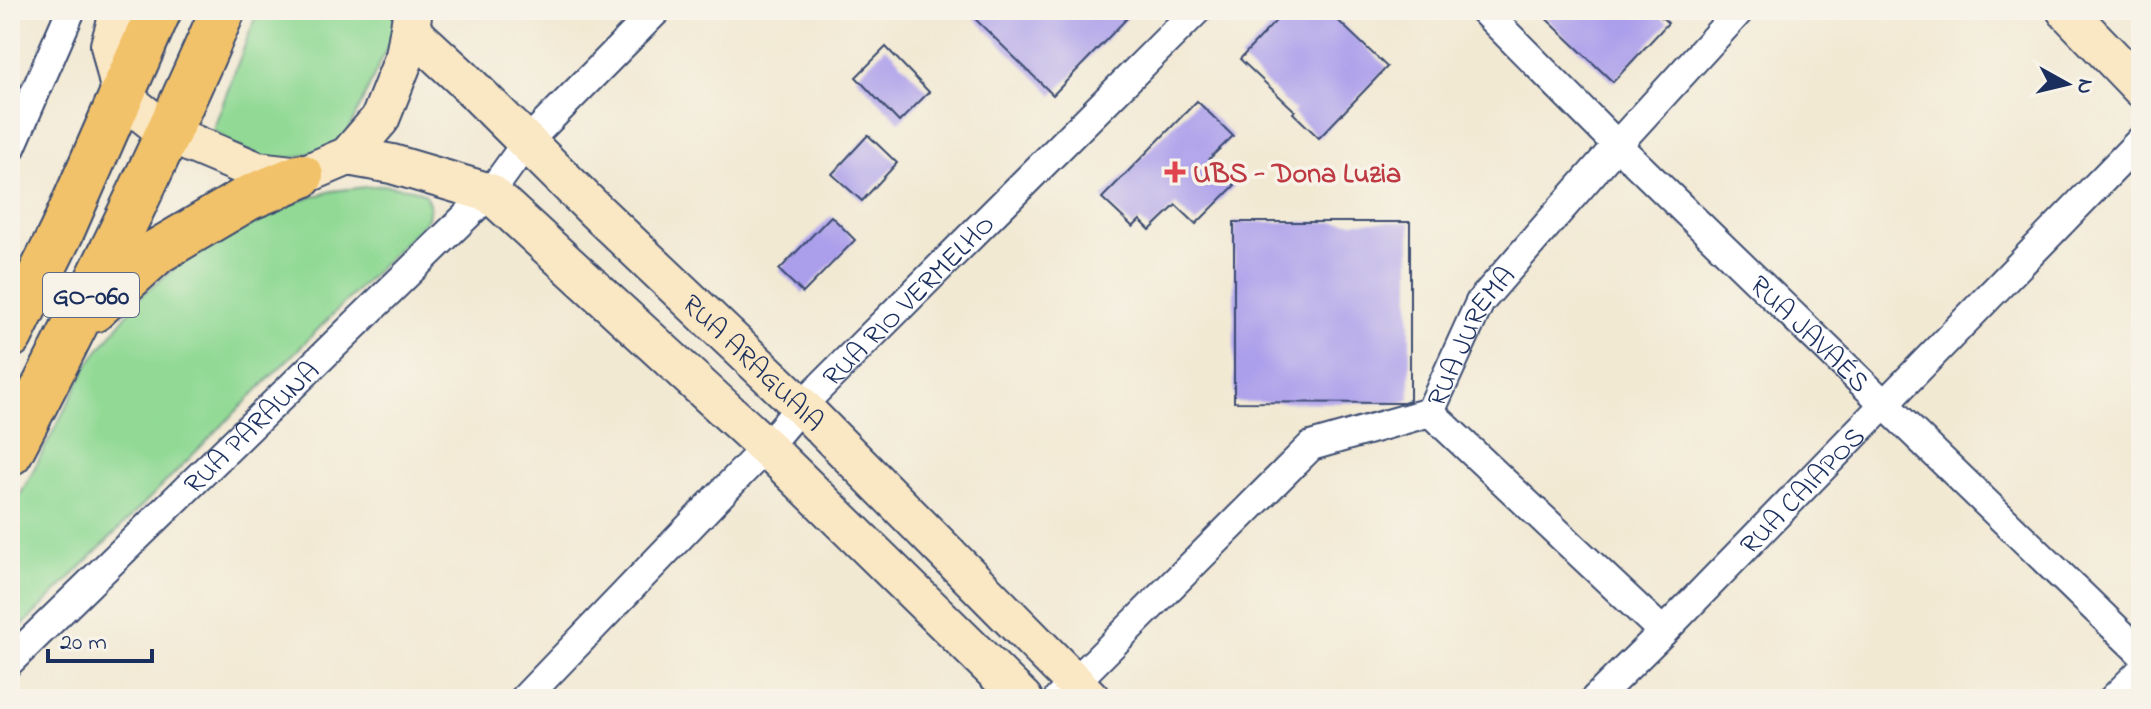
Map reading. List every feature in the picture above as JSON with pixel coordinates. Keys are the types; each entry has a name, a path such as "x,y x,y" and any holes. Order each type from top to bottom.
{"main road":[{"name":"GO-060","path":"10,336 62,231 159,10"},
{"name":"GO-060","path":"10,453 169,134 223,10"},
{"path":"2066,10 2141,88"},
{"path":"74,329 158,251 248,198 348,156 380,119 405,56 411,20"},
{"name":"RUA ARAGUAIA","path":"411,20 461,77 526,143 801,406 1075,694"},
{"path":"115,27 122,97 169,134 257,171 301,176"},
{"path":"62,231 78,157 115,27"},
{"name":"RUA ARAGUAIA","path":"348,156 392,164 490,193 766,447 1023,699"}],"street":[{"path":"10,150 71,10"},
{"name":"RUA PARAUNA","path":"10,661 490,193 526,143 657,10"},
{"name":"RUA RIO VERMELHO","path":"524,699 766,447 801,406 1197,10"},
{"name":"RUA JAVAÉS","path":"1483,10 1617,145 2141,653"},
{"name":"RUA JUREMA","path":"1075,694 1311,446 1430,412 1480,302 1740,10"},
{"name":"RUA CAIAPOS","path":"1595,699 2141,140"},
{"path":"1430,412 1663,632"},
{"path":"2113,699 2141,671"}],"green space":[{"path":"258,10 398,10 394,33 346,136 321,151 293,158 264,157 236,147 213,130"},
{"path":"383,185 425,194 430,206 428,219 10,638 10,515 89,363 142,295 207,242 260,213 332,191"}],"building":[{"path":"966,10 1135,10 1053,95"},
{"path":"1286,10 1327,10 1387,67 1319,138 1240,59"},
{"path":"1537,10 1654,10 1668,23 1613,82"},
{"path":"886,47 929,92 899,122 856,77"},
{"name":"UBS - Dona Luzia","path":"1197,101 1233,136 1209,159 1235,185 1196,224 1176,205 1150,230 1140,220 1133,227 1102,198"},
{"path":"868,135 897,163 862,201 832,174"},
{"path":"831,216 855,240 803,293 779,270"},
{"path":"1234,222 1410,222 1410,400 1400,403 1234,402"}],"place":[{"name":"UBS - Dona Luzia","path":"1175,172"}]}
